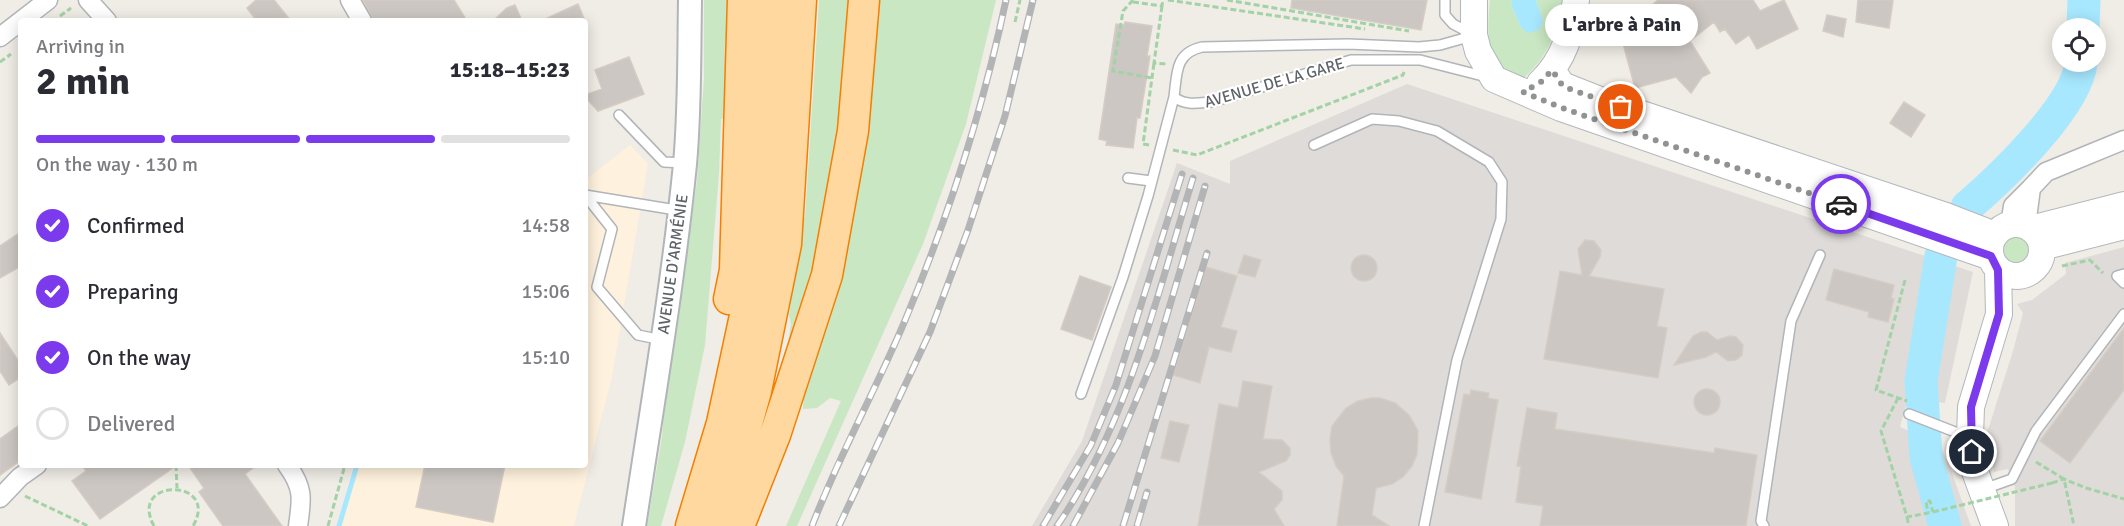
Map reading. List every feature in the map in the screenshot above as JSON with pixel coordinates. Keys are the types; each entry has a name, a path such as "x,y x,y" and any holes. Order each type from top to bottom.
{"highway":[{"path":"675,526 703,425 735,270 743,0"},
{"path":"691,526 722,423 758,255 772,0"},
{"path":"719,526 756,391 786,244 801,0"},
{"path":"739,526 776,435 827,275 853,131 864,0"}],"main road":[{"path":"1474,0 1474,35 1478,51 1494,79 1562,108 2013,241 2124,226"},
{"path":"1523,92 1541,82 1552,70 1570,36 1576,0"},
{"path":"1552,70 1562,85 1589,96 1946,216 2013,241 2039,263 2027,275 1999,314"},
{"path":"2013,241 2124,205"},
{"path":"1995,526 1973,466 1970,437 1971,407 1999,314 2013,241"}],"street":[{"path":"25,18 48,0"},
{"path":"88,0 104,18"},
{"path":"350,0 360,18"},
{"name":"AVENUE D'ARMÉNIE","path":"634,526 662,340 685,163 690,0"},
{"path":"0,37 18,23"},
{"path":"2013,241 2031,188 2046,172 2124,140"},
{"path":"4,493 33,468"},
{"path":"290,468 297,478 302,493 298,526"}],"lane":[{"path":"1445,0 1445,15 1454,24 1474,35"},
{"name":"AVENUE DE LA GARE","path":"1178,66 1187,52 1202,47 1348,44 1419,47 1440,45 1474,35"},
{"name":"AVENUE DE LA GARE","path":"1174,97 1182,103 1212,102 1351,60 1420,60 1494,79"},
{"path":"1081,394 1120,287 1174,97 1178,66"},
{"path":"619,115 664,162 685,163"},
{"path":"1314,145 1372,119 1399,121 1437,131 1489,162 1503,182 1501,219 1457,360 1424,526"},
{"path":"1128,178 1151,181"},
{"path":"588,195 670,209 680,208"},
{"path":"588,199 612,229 597,287 638,335 662,340"},
{"path":"1764,526 1761,521 1791,321 1820,255"},
{"path":"2124,274 2117,276 2124,283"},
{"path":"1982,490 2012,479 2036,431 2124,314"},
{"path":"1913,416 1970,437"}],"path":[{"path":"1015,22 1020,0"},
{"path":"1163,0 1143,144 1197,155 1403,75"},
{"path":"1168,0 1189,1 1372,30"},
{"path":"1227,0 1417,33"},
{"path":"1152,78 1113,71 1123,11 1133,1 1153,2 1162,6"},
{"path":"57,18 71,8"},
{"path":"1383,32 1406,36"},
{"path":"1154,63 1178,66"},
{"path":"2066,266 2090,260"},
{"path":"1905,280 1876,390 1911,402 1913,416"},
{"path":"1898,398 1881,431 1909,526"},
{"path":"2024,455 2064,479 2124,499"},
{"path":"176,468 177,488"},
{"path":"328,526 344,468"},
{"path":"1907,517 1928,513 1926,501 1930,501 1933,512 2064,479"},
{"path":"2064,479 2074,526"},
{"path":"154,526 149,516 152,500 164,490 177,488 188,493 197,505 198,513 194,526"},
{"path":"4,493 88,526"}],"shaded area":[{"path":"1407,84 1973,272 1945,403 1908,398 1900,427 1939,444 1948,462 1971,526 1032,526 1082,441 1177,163 1230,184 1230,161"},
{"path":"630,145 648,164 612,377 574,526 337,526 352,468 588,468 588,178"},
{"path":"2124,247 2124,526 2015,526 2015,487 2008,469 1994,472 1986,436 2023,313 2017,304 2032,300 2066,274 2065,263"}],"green space":[{"path":"704,0 730,0 725,118 721,119 719,173 705,345 685,442 661,526 647,526 662,437 665,394 697,181 704,79"},
{"path":"819,0 853,0 838,160 818,263 781,387 791,324 789,315 803,217 805,217"},
{"path":"873,0 996,0 966,124 923,244 797,526 786,526 841,401 830,398 817,408 803,409 804,388"},
{"path":"1490,0 1512,0 1511,5 1521,27 1543,21 1536,0 1563,0 1551,42 1541,59 1525,77 1511,75 1501,69 1495,61 1489,38"},
{"path":"2016,230 2029,236 2035,249 2029,262 2016,268 2003,262 1997,249 2003,236"}],"water":[{"path":"1512,0 1536,0 1543,21 1539,30 1527,33 1521,27 1511,5"}],"building":[{"path":"256,0 274,0 289,18 255,18 247,8"},
{"path":"363,0 454,0 465,18 372,18"},
{"path":"1292,0 1427,0 1421,30 1291,8"},
{"path":"1658,0 1753,0 1760,11 1784,0 1798,29 1757,49 1749,35 1736,44 1725,29 1720,32 1714,22 1690,41 1710,73 1702,77 1691,93 1676,77 1635,88 1620,32"},
{"path":"1858,0 1893,0 1889,28 1856,22"},
{"path":"578,4 584,18 548,18"},
{"path":"515,5 521,18 496,18 507,8"},
{"path":"1827,15 1846,19 1843,37 1823,31"},
{"path":"1125,22 1152,26 1147,56 1150,56 1133,148 1106,145 1107,141 1099,139 1116,24 1124,25"},
{"path":"629,57 644,94 598,111 588,100 588,94 602,89 595,70"},
{"path":"1904,102 1925,115 1911,137 1890,123"},
{"path":"18,234 18,268 0,278 0,246"},
{"path":"1585,240 1594,241 1601,250 1600,257 1589,276 1664,289 1657,326 1667,328 1658,378 1544,359 1560,271 1582,275 1578,249"},
{"path":"1244,255 1261,260 1255,277 1238,273"},
{"path":"1364,255 1373,259 1377,268 1373,277 1364,281 1355,277 1351,268 1355,259"},
{"path":"1206,267 1237,276 1221,327 1237,331 1231,352 1209,347 1200,383 1173,375"},
{"path":"1834,269 1894,285 1891,298 1894,299 1888,322 1868,317 1869,312 1826,300"},
{"path":"1080,276 1111,287 1092,340 1061,329"},
{"path":"2124,328 2124,390 2070,463 2040,441"},
{"path":"1707,332 1717,340 1730,336 1736,337 1743,345 1742,355 1736,360 1728,361 1716,352 1706,357 1674,365 1693,336"},
{"path":"0,333 18,360 18,379 9,385 0,371"},
{"path":"1243,381 1272,386 1263,439 1282,440 1290,448 1290,455 1286,461 1259,472 1282,491 1282,500 1274,509 1284,526 1198,526 1219,404 1238,408"},
{"path":"1707,389 1716,393 1720,402 1716,411 1707,415 1698,411 1694,402 1698,393"},
{"path":"1471,390 1489,393 1488,398 1498,400 1481,499 1445,492 1464,394 1470,395"},
{"path":"1380,398 1395,403 1409,415 1418,431 1417,454 1412,466 1403,477 1392,484 1376,488 1372,515 1389,526 1337,526 1344,476 1336,466 1331,453 1332,426 1346,408 1358,401"},
{"path":"1527,408 1557,413 1555,429 1714,453 1715,448 1757,455 1746,526 1540,526 1543,506 1516,502 1521,466 1517,466"},
{"path":"1170,421 1189,425 1179,462 1161,458"},
{"path":"18,426 18,462 0,475 0,439"},
{"path":"84,468 173,468 100,519 72,481 86,471"},
{"path":"190,468 253,468 245,474 282,526 223,526 199,492 204,488"},
{"path":"424,468 504,468 493,522 416,507"}],"waterway":[{"path":"2083,18 2084,0"},
{"path":"1967,207 1998,179 2035,140 2067,99 2079,72"},
{"path":"1941,256 1921,381 1926,457 1945,526"},
{"path":"339,526 356,468"}],"railway":[{"path":"812,526 834,473 895,344 937,240 976,121 1006,0"},
{"path":"839,526 930,332 968,230 1005,116 1033,0"},
{"path":"1043,526 1091,445 1116,385 1182,174"},
{"path":"1057,526 1082,486 1122,402 1153,313 1193,178"},
{"path":"1073,526 1118,443 1155,356 1205,186"},
{"path":"1123,526 1207,253"},
{"path":"1137,526 1147,492"}],"way so far":[{"path":"1621,107 1567,88 1556,78 1552,70 1541,82 1523,92 1562,108 1841,204"}],"place":[{"name":"L'arbre à Pain","path":"1621,107"}],"route":[{"path":"1841,204 1991,256 1998,270 1999,314 1971,407 1972,452"}]}
